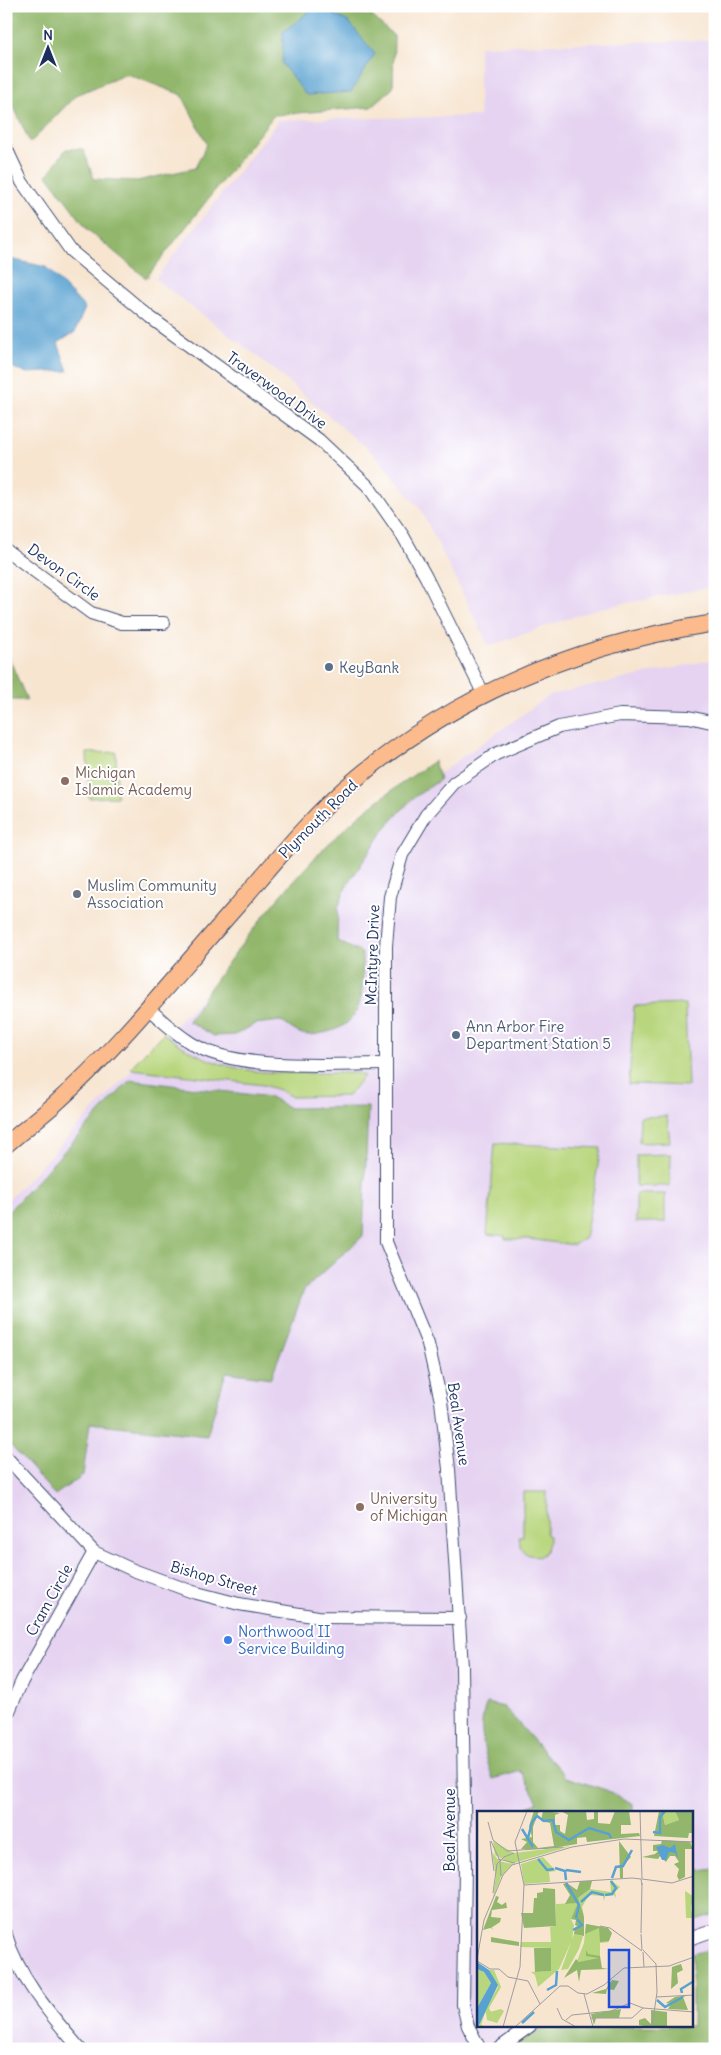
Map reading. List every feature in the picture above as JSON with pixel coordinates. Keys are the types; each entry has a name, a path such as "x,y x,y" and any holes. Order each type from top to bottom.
{"main road":[{"name":"Plymouth Road","path":"6,1145 56,1103 147,1008 302,832 356,778 452,712 545,666 631,638 715,624"}],"street":[{"name":"Traverwood Drive","path":"6,148 22,182 71,251 151,318 319,440 368,486 403,536 426,577 484,695"},
{"name":"Devon Circle","path":"6,550 91,613 122,623 164,623"},
{"name":"McIntyre Drive","path":"386,1064 386,946 390,896 402,855 413,835 438,799 454,783 496,754 559,727 620,715 689,717 715,723"},
{"path":"147,1008 192,1044 222,1056 249,1062 386,1064"},
{"name":"Beal Avenue","path":"386,1064 386,1242 428,1344 441,1401 452,1503 460,1618 465,1867 463,2005 468,2026 480,2049"},
{"name":"Bishop Street","path":"6,1457 94,1552 133,1570 193,1592 286,1613 355,1619 460,1618"},
{"name":"Cram Circle","path":"6,1718 22,1681 94,1552"},
{"path":"694,1937 715,1930"},
{"path":"6,1935 12,1954 46,2010 80,2049"},
{"path":"498,2049 527,2028"}],"shaded area":[{"path":"715,40 715,586 596,609 489,646 421,510 375,455 257,356 155,279 279,120 479,116 479,46"},
{"name":"University of Michigan","path":"715,659 715,2049 6,2049 6,1202 365,826 550,695"}],"green space":[{"path":"20,6 287,6 372,16 394,36 393,88 371,107 274,115 146,278 88,230 47,175 66,149 83,149 94,179 137,181 195,168 207,144 182,95 127,74 76,95 30,143 10,98 6,84 6,18"},
{"path":"6,651 27,700 6,700"},
{"path":"116,752 117,797 89,798 87,753"},
{"path":"434,761 440,780 413,798 386,827 346,887 338,908 337,941 362,953 363,978 360,1002 356,1012 349,1021 327,1032 312,1035 302,1034 281,1021 255,1024 235,1035 214,1036 188,1021 240,946 301,873 343,830 365,811"},
{"path":"685,1004 688,1086 629,1084 634,1006"},
{"path":"163,1033 187,1049 209,1060 232,1067 278,1073 355,1073 364,1075 348,1096 292,1097 263,1085 132,1069 131,1067"},
{"path":"130,1080 270,1097 289,1108 368,1107 363,1236 304,1290 271,1378 226,1372 207,1436 90,1423 83,1475 55,1495 6,1440 6,1214"},
{"path":"667,1116 670,1142 639,1143 640,1117"},
{"path":"495,1143 601,1148 585,1238 574,1245 528,1239 505,1239 505,1236 487,1234"},
{"path":"671,1154 670,1186 636,1186 636,1155"},
{"path":"636,1194 665,1194 665,1222 636,1222"},
{"path":"523,1492 547,1492 546,1535 549,1536 549,1543 546,1551 538,1557 525,1554 520,1546 519,1536 523,1536"},
{"path":"487,1703 504,1707 566,1777 606,1790 633,1804 633,1811 520,1811 538,1802 521,1771 493,1779 483,1741 482,1721"},
{"path":"715,1868 715,1914 694,1920 694,1871"},
{"path":"715,1948 715,2049 507,2049 543,2028 694,2028 694,1953"}],"water":[{"path":"316,6 349,22 375,54 351,92 306,95 282,64 283,32"},
{"path":"6,258 46,267 85,308 75,332 58,343 68,371 27,373 6,365"}],"place":[{"name":"KeyBank","path":"329,667"},
{"name":"Michigan Islamic Academy","path":"65,781"},
{"name":"Muslim Community Association","path":"77,894"},
{"name":"Ann Arbor Fire Department Station 5","path":"456,1035"},
{"name":"University of Michigan","path":"360,1507"},
{"name":"Northwood II Service Building","path":"228,1640"}]}
